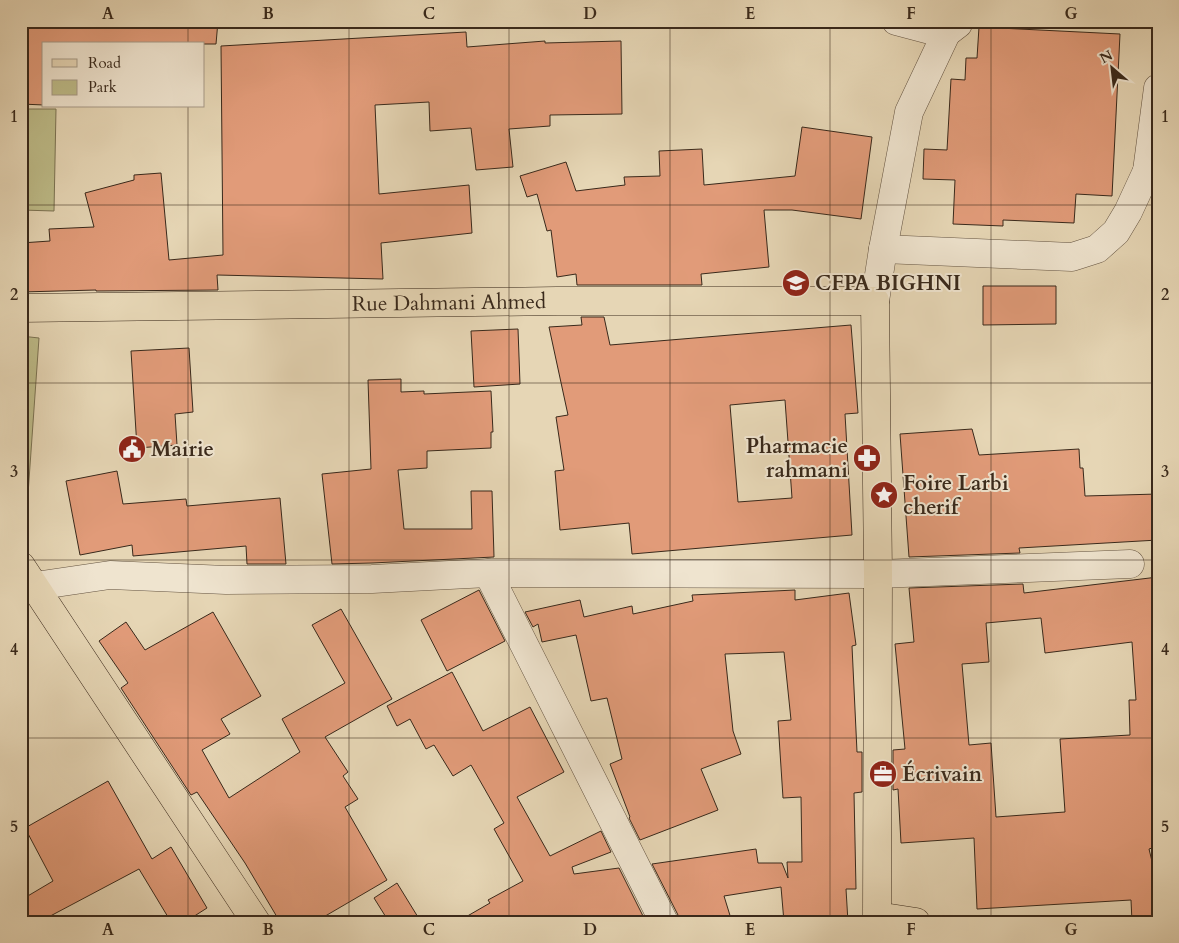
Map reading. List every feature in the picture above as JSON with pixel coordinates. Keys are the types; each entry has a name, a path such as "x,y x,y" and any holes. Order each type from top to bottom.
{"main road":[{"name":"Rue Dahmani Ahmed","path":"21,308 557,301 875,301"},
{"path":"875,301 878,574 877,919 916,922"},
{"path":"28,576 256,922"}],"street":[{"path":"875,301 908,112 952,26 896,21"},
{"path":"883,249 1072,256 1097,249 1116,232 1152,170 1158,88"},
{"path":"28,576 110,576 226,580 362,579 488,573 878,574 1130,564"},
{"path":"488,573 664,922"}],"green space":[{"path":"21,109 56,109 54,211 21,210"},
{"path":"21,336 39,338 24,551 21,547"}],"building":[{"path":"21,21 218,21 216,44 205,44 205,42 42,42 42,105 21,104"},
{"path":"979,27 1120,34 1112,196 1076,194 1074,223 1003,220 1003,226 953,224 955,180 923,179 924,149 947,150 951,79 965,80 966,58 977,58"},
{"path":"466,32 467,47 545,41 545,43 621,41 622,114 550,115 550,126 509,129 513,167 476,170 471,128 430,131 429,102 375,105 379,194 469,185 472,233 381,243 383,279 217,275 218,290 21,292 21,243 50,241 49,229 94,227 85,193 134,180 134,175 161,173 169,260 223,255 221,46"},
{"path":"802,127 872,137 861,219 792,210 764,210 769,267 701,274 702,285 577,285 576,274 557,277 551,230 547,231 537,194 527,197 520,176 566,162 576,191 625,185 624,177 660,176 659,151 702,149 704,185 795,176"},
{"path":"983,286 1056,286 1056,324 983,325"},
{"path":"581,317 604,317 610,345 851,325 858,413 845,414 852,535 632,554 629,523 560,530 555,471 564,470 556,417 568,415 549,327 582,325","holes":["785,400 792,498 738,502 730,405"]},
{"path":"518,329 520,384 474,387 471,331"},
{"path":"189,348 193,412 175,414 177,445 137,448 131,351"},
{"path":"401,379 401,392 424,391 424,394 491,391 493,432 491,432 491,448 427,451 427,468 398,470 404,529 472,529 471,491 492,491 494,557 332,564 322,474 371,469 368,380"},
{"path":"972,429 979,455 1079,449 1080,468 1083,468 1085,496 1158,494 1158,540 1019,548 1020,553 909,557 900,434"},
{"path":"117,471 123,504 186,499 187,506 280,498 286,564 247,564 246,546 133,556 132,545 80,555 66,481"},
{"path":"1158,577 1158,846 1149,849 1158,886 1158,922 1132,922 1131,900 977,909 974,838 901,843 898,789 893,790 893,750 905,749 895,644 914,642 909,588 1023,584 1024,593","holes":["1041,618 1045,653 1132,642 1136,700 1129,700 1130,735 1060,739 1065,812 996,817 991,743 969,745 962,664 989,662 986,623"]},
{"path":"479,590 505,641 447,671 421,620"},
{"path":"795,590 795,600 849,593 856,645 852,646 857,752 862,752 862,792 854,793 856,889 846,889 848,922 784,922 781,887 724,896 732,922 679,922 678,915 652,864 756,849 758,863 782,863 788,878 787,862 802,862 801,797 783,798 778,721 791,720 784,652 725,654 733,731 741,754 701,769 718,810 640,840 629,818 610,764 622,759 607,698 591,701 576,635 542,642 538,624 533,627 525,612 580,600 584,617 632,606 633,614 693,601 692,595"},
{"path":"341,609 392,699 325,737 348,772 343,776 358,799 345,807 387,880 315,922 280,922 245,863 197,792 191,795 121,688 128,683 99,641 126,622 145,650 213,612 261,696 221,719 230,734 202,750 229,798 300,752 282,719 345,683 312,625"},
{"path":"452,672 483,731 530,707 564,772 517,797 550,856 601,831 611,852 572,867 574,874 619,868 646,922 457,922 490,903 488,900 523,881 494,829 504,823 471,765 453,776 434,745 426,749 410,719 397,726 387,706"},
{"path":"108,781 152,859 171,847 207,908 185,922 171,922 139,869 39,922 21,922 21,900 53,881 25,828"},
{"path":"397,883 421,922 389,922 374,898"}],"place":[{"name":"CFPA BIGHNI","path":"796,283"},
{"name":"Mairie","path":"132,449"},
{"name":"Pharmacie rahmani","path":"867,458"},
{"name":"Foire Larbi cherif","path":"884,495"},
{"name":"Écrivain","path":"883,774"}]}
